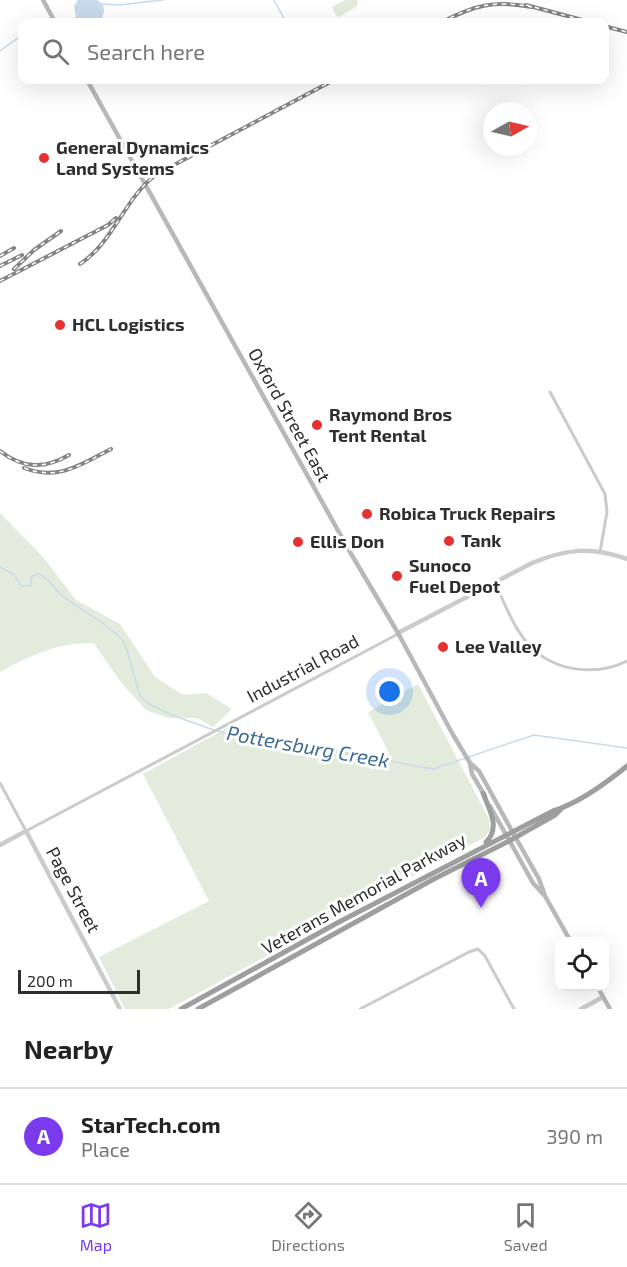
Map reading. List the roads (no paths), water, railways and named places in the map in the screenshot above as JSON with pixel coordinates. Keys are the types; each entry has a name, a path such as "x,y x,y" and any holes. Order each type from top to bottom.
{"highway":[{"name":"Veterans Memorial Parkway","path":"182,1009 478,849 562,808 607,782 627,766"},
{"path":"478,849 491,837 494,825 483,793"},
{"name":"Veterans Memorial Parkway","path":"198,1009 432,880 509,841 511,834"}],"main road":[{"path":"43,0 53,18"},
{"name":"Oxford Street East","path":"89,84 345,543 398,633 470,763 472,774 539,879 545,896 568,937"},
{"name":"Oxford Street East","path":"470,763 479,771 511,834"},
{"name":"Oxford Street East","path":"509,841 533,883 545,896"},
{"path":"599,991 610,1009"}],"street":[{"path":"550,392 604,494 607,512 600,552"},
{"name":"Industrial Road","path":"0,845 398,633 553,555 585,550 627,559"},
{"path":"495,583 523,636 532,648 548,658 580,670 598,670 627,661"},
{"name":"Page Street","path":"0,783 120,1009"},
{"path":"360,1009 469,952 478,950 485,956 514,1009"},
{"path":"581,1009 603,997"}],"water":[{"path":"78,0 97,0 103,4 102,18 76,18 74,6"}],"waterway":[{"path":"103,4 119,5 163,0"},
{"path":"274,0 284,18"},
{"path":"0,51 18,38"},
{"name":"Pottersburg Creek","path":"0,567 14,575 21,586 31,586 31,577 38,573 48,580 62,596 122,639 140,696 149,704 177,717 214,730"},
{"name":"Pottersburg Creek","path":"218,731 245,738 341,752 433,769 534,735 627,748"}],"railway":[{"path":"451,18 475,8 496,4 532,7"},
{"path":"526,5 575,18"},
{"path":"609,27 627,32"},
{"path":"80,264 102,244 136,195 157,174 326,84"},
{"path":"0,281 108,225 116,218"},
{"path":"14,269 34,250 61,231"},
{"path":"0,256 14,248"},
{"path":"0,266 22,255"},
{"path":"24,468 37,472 59,472 111,449"},
{"path":"0,451 17,461 34,465 51,463 69,455"}],"place":[{"name":"General Dynamics Land Systems","path":"44,158"},
{"name":"HCL Logistics","path":"60,325"},
{"name":"Raymond Bros Tent Rental","path":"317,425"},
{"name":"Robica Truck Repairs","path":"367,514"},
{"name":"Tank","path":"449,541"},
{"name":"Ellis Don","path":"298,542"},
{"name":"Sunoco Fuel Depot","path":"397,576"},
{"name":"Lee Valley","path":"443,647"},
{"name":"StarTech.com","path":"481,908"}]}
